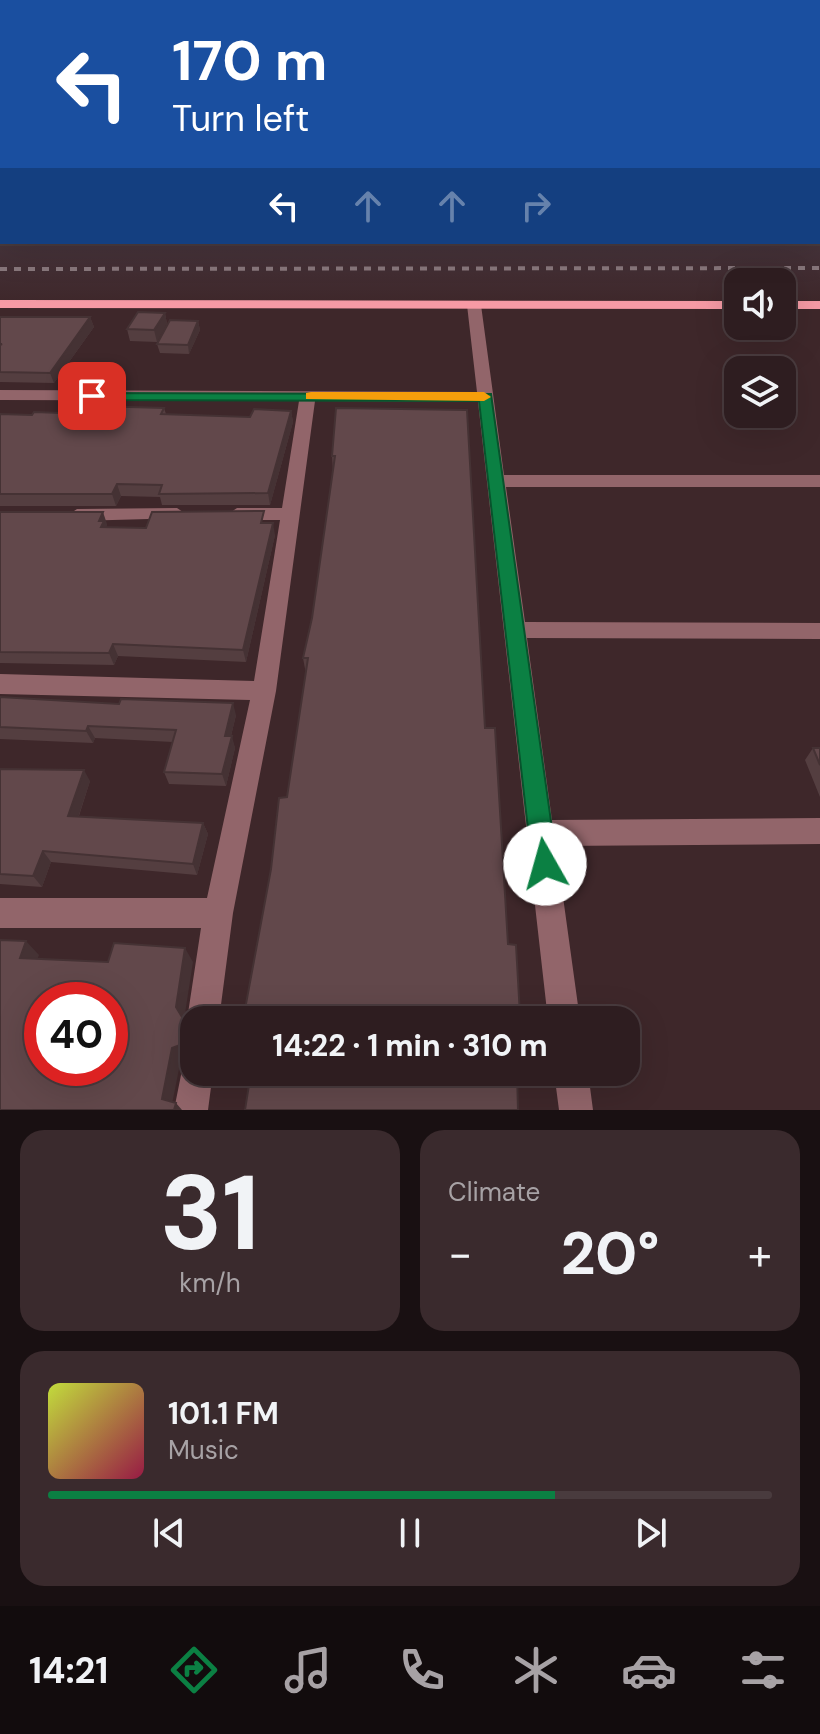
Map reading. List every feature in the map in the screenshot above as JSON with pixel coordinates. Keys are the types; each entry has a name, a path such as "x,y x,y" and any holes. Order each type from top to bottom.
{"main road":[{"path":"0,304 724,305"},
{"path":"796,305 820,305"}],"street":[{"path":"474,305 562,1006"},
{"path":"0,395 486,397"},
{"path":"205,1006 218,913 264,691 308,396"},
{"path":"496,481 820,481"},
{"path":"61,515 289,514"},
{"path":"515,630 820,631"},
{"path":"0,684 264,691"},
{"path":"541,833 820,831"},
{"path":"0,913 218,913"},
{"path":"191,1110 194,1086"},
{"path":"573,1086 576,1110"}],"building":[{"path":"138,312 165,313 154,330 127,329"},
{"path":"0,317 90,317 50,373 0,372"},
{"path":"170,320 198,321 188,345 157,344"},
{"path":"95,406 164,408 161,414 250,417 254,409 291,411 268,493 159,494 162,485 117,484 112,494 0,494 0,414 90,414"},
{"path":"336,408 467,410 485,728 495,728 508,944 516,945 519,1006 246,1006 271,869 279,798 287,797 308,658 303,658 312,618 335,456 332,456"},
{"path":"264,511 261,523 273,523 243,650 113,644 109,653 0,652 0,512 103,512 99,521 104,521 101,527 146,528 152,512"},
{"path":"0,697 119,704 121,699 233,703 225,736 232,736 222,774 164,772 176,730 88,726 86,731 0,727"},
{"path":"813,748 820,748 820,765"},
{"path":"0,769 84,770 68,816 203,823 193,864 43,851 33,876 0,874"},
{"path":"0,940 26,941 20,958 108,962 114,943 185,948 176,1007 180,1014 180,1045 172,1048 162,1099 176,1103 174,1110 0,1110"},
{"path":"249,1086 517,1086 518,1110 245,1110"}],"railway":[{"path":"0,269 820,268"}],"slow traffic":[{"path":"311,396 484,397"}],"route":[{"path":"92,396 486,397 545,864"}]}
